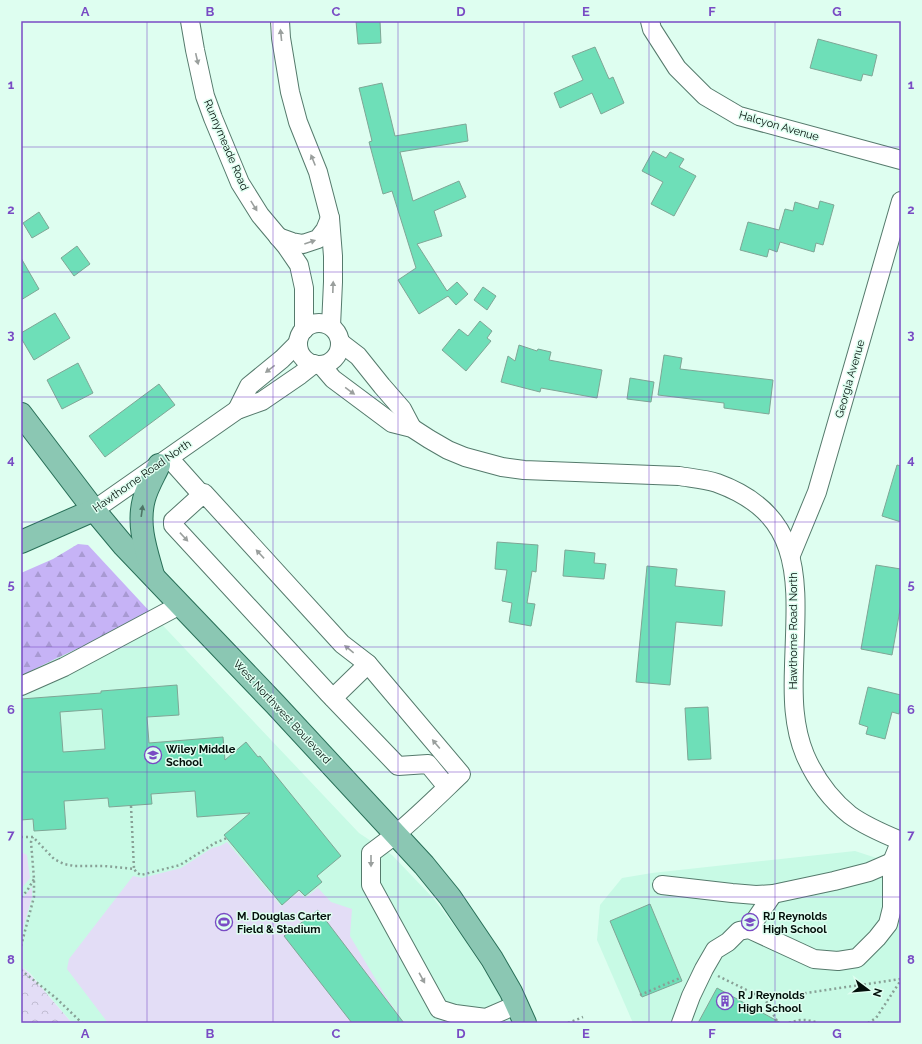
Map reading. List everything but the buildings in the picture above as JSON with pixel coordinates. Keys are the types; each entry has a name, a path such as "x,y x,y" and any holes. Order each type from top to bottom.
{"main road":[{"name":"West Northwest Boulevard","path":"21,414 94,510 124,546 275,704 424,865 450,897 492,959 511,992 521,1014"},
{"path":"153,576 143,535 141,517 144,500 164,461"},
{"name":"Hawthorne Road North","path":"21,542 94,510"}],"street":[{"name":"Runnymeade Road","path":"190,21 205,96 240,183 260,215 286,246 299,265 304,288 301,336"},
{"path":"280,21 281,38 290,92 298,122 318,172 330,218 333,256 331,326"},
{"name":"Halcyon Avenue","path":"650,21 652,29 677,68 705,96 739,116 901,160"},
{"name":"Georgia Avenue","path":"791,555 817,492 901,201"},
{"path":"278,237 303,244 318,239 325,230 330,218"},
{"path":"320,323 331,326 336,330 339,336 340,349 337,355 327,364 317,365 307,361 299,350 301,336 314,324 320,323"},
{"name":"Hawthorne Road North","path":"237,410 249,386 282,359 301,336"},
{"name":"Hawthorne Road North","path":"340,343 358,356 402,409 412,428"},
{"name":"Hawthorne Road North","path":"94,510 237,410 262,401 317,365 333,379 392,423 412,428 448,450 470,459 502,468 679,476 717,483 743,495 761,508 781,531 791,555 795,586 794,706 799,737 812,769 822,786 841,807 872,828 901,841"},
{"path":"164,461 202,495 204,493 342,644 368,664 461,774 396,834 371,853 371,885 439,1008 455,1014 486,1018 521,1014"},
{"path":"202,495 174,521 173,525 398,766 428,764 447,787"},
{"path":"21,686 64,667 180,605"},
{"path":"333,698 368,664"},
{"path":"681,1023 691,996 715,950 728,942 739,931 749,930 814,959 838,961 857,958 877,938 888,924 892,908 892,862 901,841"},
{"path":"662,885 732,894 773,894 841,880 869,872 892,862"},
{"path":"749,930 773,894"}],"path":[{"path":"132,806 134,869 137,873 142,875 180,865 215,843 227,838"},
{"path":"21,837 33,838 54,859 64,864 74,866 104,866 134,869"},
{"path":"21,946 34,897 31,842 33,838"},
{"path":"21,897 27,891 34,879"},
{"path":"21,970 56,998 82,1023"},
{"path":"765,999 901,980 876,1018 868,1023"},
{"path":"568,1023 583,1017"},
{"path":"789,1023 801,1020 810,1020 818,1023"}],"shaded area":[{"name":"Wiley Middle School","path":"152,614 359,833 392,855 434,899 464,939 497,990 514,1023 72,1023 30,973 21,966 21,676"},
{"name":"RJ Reynolds High School","path":"855,851 901,866 901,1023 633,1023 597,940 600,905 622,878 652,873"}],"green space":[{"path":"78,544 88,545 152,614 21,676 21,573 53,559"},
{"name":"M. Douglas Carter Field & Stadium","path":"227,842 281,906 299,892 305,898 318,888 331,902 352,909 350,936 402,1023 108,1023 67,969 69,959 133,876 142,878 181,868 212,848"},
{"path":"21,852 27,855 30,878 21,889"},
{"path":"32,887 32,897 21,936 21,900"},
{"path":"21,966 29,973 72,1023 21,1023"}],"place":[{"name":"Wiley Middle School","path":"153,755"},
{"name":"M. Douglas Carter Field & Stadium","path":"224,922"},
{"name":"RJ Reynolds High School","path":"750,922"},
{"name":"R J Reynolds High School","path":"725,1001"}]}
